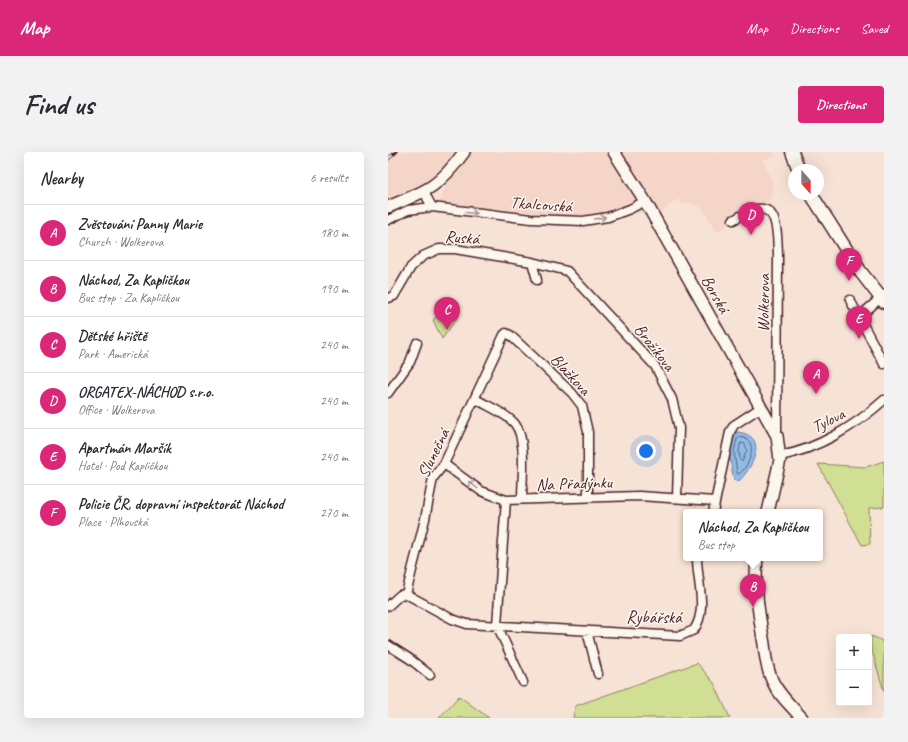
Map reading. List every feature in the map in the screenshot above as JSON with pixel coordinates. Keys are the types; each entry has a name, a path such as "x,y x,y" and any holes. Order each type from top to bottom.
{"main road":[{"path":"792,152 797,164"},
{"path":"815,200 860,272 883,298"}],"street":[{"path":"388,207 424,192 447,175 464,152"},
{"name":"Borská","path":"614,152 645,201 777,436 780,465 769,509"},
{"path":"424,192 432,207"},
{"name":"Tkalcovská","path":"388,220 408,210 432,207 569,222 583,221 608,217 630,209 645,201"},
{"name":"Wolkerova","path":"733,220 752,210 764,210 768,211 774,217 776,226 778,255 777,436"},
{"name":"Ruská","path":"388,298 394,296 408,271 417,260 439,249 455,249 532,262 567,271 590,295"},
{"path":"532,262 537,280"},
{"name":"Brožíkova","path":"590,295 655,366 672,399 679,428 677,498"},
{"path":"858,317 883,298"},
{"path":"850,300 884,364"},
{"name":"Slunečná","path":"406,594 425,519 433,478 444,464 476,399 504,335 506,334"},
{"name":"Blažkova","path":"506,334 510,335 572,393 582,406 588,432 588,496"},
{"path":"388,393 410,362 417,344"},
{"path":"476,399 510,420 518,430 522,450 522,499"},
{"name":"Tylova","path":"780,456 801,450 857,423 884,400"},
{"path":"714,509 721,480 730,432 734,425 760,408"},
{"name":"Na Přadýnku","path":"444,464 481,491 506,500 588,496 638,496 715,501"},
{"path":"506,500 497,625 523,682"},
{"name":"Rybářská","path":"406,594 457,621 467,624 680,636 694,630 701,614 701,592 697,561"},
{"path":"757,561 757,598 767,663 771,679 778,691 802,718"},
{"path":"388,606 400,595 406,594"},
{"path":"587,631 598,674"},
{"path":"388,645 410,659 430,675"}],"shaded area":[{"path":"388,152 454,153 445,165 423,183 388,199"},
{"path":"468,152 610,152 643,212 628,215 604,212 572,216 440,203 440,199 452,176"},
{"path":"618,152 773,152 775,156 763,160 773,184 771,199 717,232 701,207 689,203 683,205 678,199 660,213 659,219"}],"green space":[{"path":"449,304 459,315 442,339 433,320"},
{"path":"884,461 884,507 869,508 870,544 862,545 818,464 866,467"},
{"path":"872,636 881,640 884,646 884,692 872,650"},
{"path":"697,663 714,683 730,718 573,718 575,706"},
{"path":"459,696 489,718 439,718"}],"water":[{"path":"738,432 748,435 756,446 753,462 738,482 734,480 730,450 732,438 735,433"}],"railway":[{"path":"388,159 396,152"}],"place":[{"name":"ORGATEX-NÁCHOD s.r.o.","path":"751,235"},
{"name":"Policie ČR, dopravní inspektorát Náchod","path":"849,281"},
{"name":"Dětské hřiště","path":"447,330"},
{"name":"Apartmán Maršík","path":"859,339"},
{"name":"Zvěstování Panny Marie","path":"816,394"},
{"name":"Náchod, Za Kapličkou","path":"753,607"}]}
